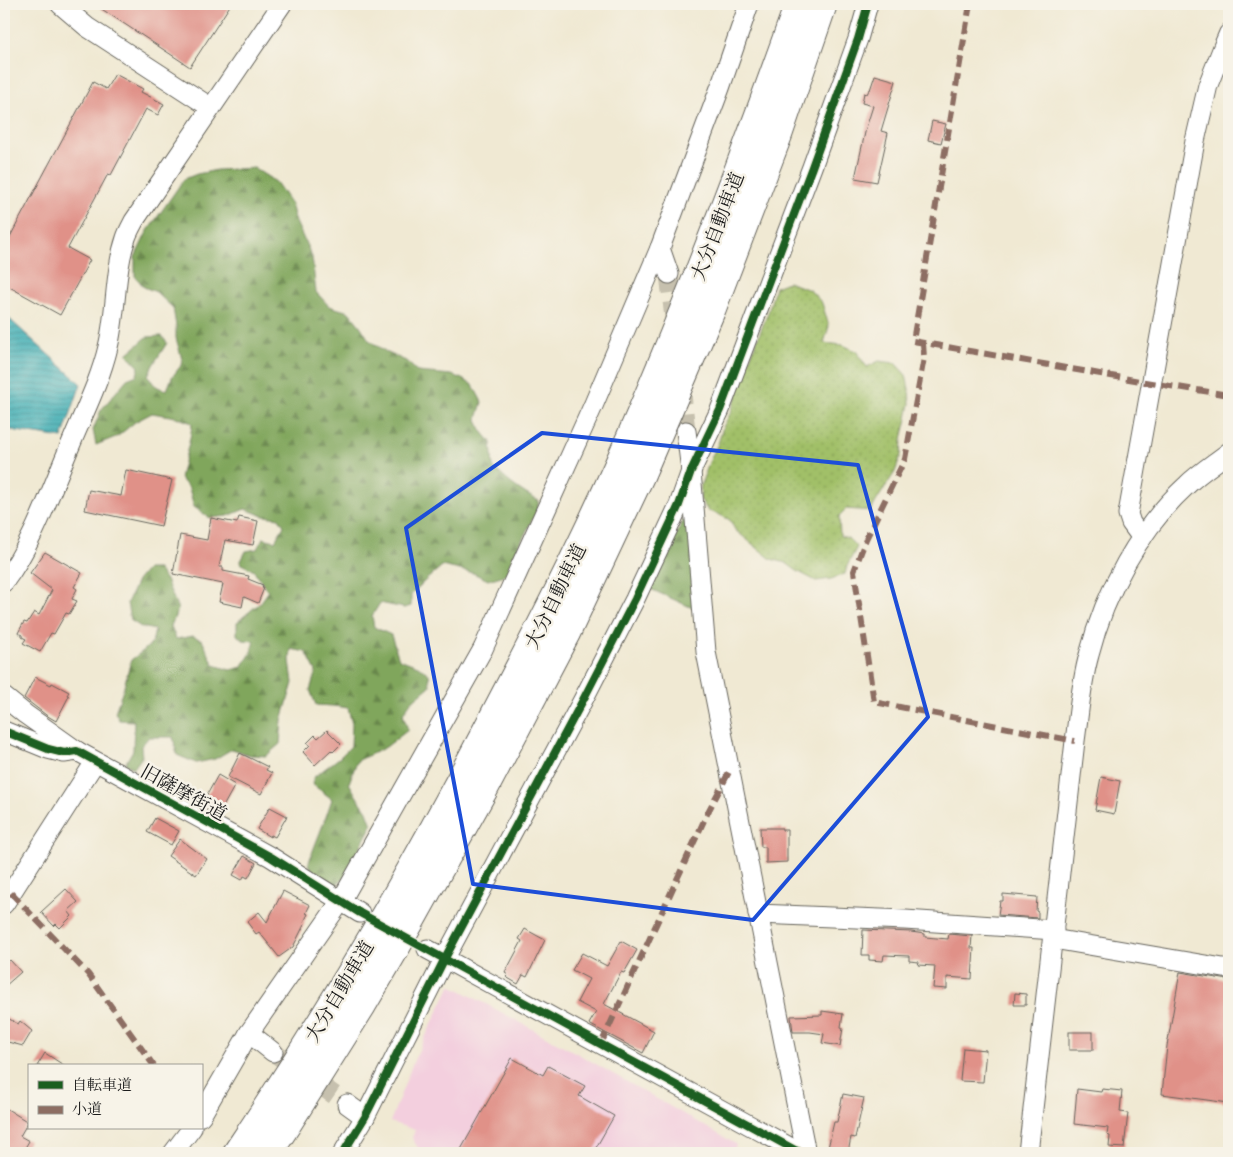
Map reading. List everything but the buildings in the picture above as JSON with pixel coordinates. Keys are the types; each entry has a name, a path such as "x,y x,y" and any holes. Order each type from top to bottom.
{"highway":[{"name":"大分自動車道","path":"237,1153 341,991 411,870 462,779 544,621 617,467 689,298 756,125 799,4"},
{"name":"大分自動車道","path":"268,1153 362,1005 396,947 484,789 566,633 640,476 712,308 778,135 824,4"},
{"path":"287,1153 340,1059 396,947"}],"street":[{"path":"60,4 87,27 210,107"},
{"path":"4,582 23,553 35,528 97,380 108,349 113,326 119,268 126,239 134,221 282,4"},
{"path":"202,1114 249,1033 341,901 483,650 593,406 660,248 720,88 749,4"},
{"path":"343,1153 365,1118 445,958 584,700 635,600 679,505 691,471 720,410 764,295 858,39 868,4"},
{"path":"1142,538 1131,523 1128,514 1195,141 1208,84 1229,33"},
{"path":"660,248 669,274"},
{"path":"686,430 706,652 758,914 799,1152"},
{"path":"1028,1153 1075,742 1088,655 1102,612 1133,551 1154,520 1188,483 1229,452"},
{"path":"4,697 77,751"},
{"name":"旧薩摩街道","path":"4,731 48,749 64,753 77,751 271,858 360,913"},
{"path":"4,904 95,762"},
{"path":"758,914 905,920 1053,935 1229,969"},
{"path":"427,949 799,1152"},
{"path":"249,1033 272,1052"},
{"path":"347,1104 365,1118"},
{"path":"173,1153 190,1130"}],"highlighted area":[{"path":"542,433 858,465 928,717 753,920 473,884 406,528"}],"shaded area":[{"path":"451,985 580,1055 736,1144 734,1153 416,1153 418,1148 412,1138 415,1130 390,1122 414,1060"}],"green space":[{"path":"254,168 276,182 291,204 296,222 312,257 316,292 329,306 349,312 369,340 388,353 406,361 418,372 452,375 473,385 482,402 477,419 481,430 491,442 493,467 514,486 539,501 536,513 512,559 508,574 488,580 473,573 442,566 411,595 411,606 404,608 380,603 372,616 374,627 391,635 399,659 418,666 429,674 430,686 411,702 403,714 408,730 386,747 357,761 349,783 367,811 372,825 345,876 337,885 323,883 308,865 332,799 312,784 314,777 351,746 352,724 348,708 316,705 310,690 316,671 306,652 291,649 290,660 293,683 282,720 280,744 266,756 250,755 232,749 215,759 196,763 177,755 173,737 149,737 141,746 142,757 134,768 125,764 133,750 134,721 119,720 115,712 131,660 152,643 155,630 141,627 130,620 127,603 137,581 147,569 158,569 166,580 178,609 171,626 176,639 193,636 202,640 214,665 230,670 242,667 251,653 254,641 243,640 237,635 237,622 261,602 268,592 254,571 240,563 246,551 257,549 263,538 275,541 284,526 279,518 264,516 245,509 228,516 210,518 194,507 189,488 180,478 192,423 176,417 152,413 135,422 118,436 96,445 93,430 101,410 127,379 137,375 139,367 127,354 147,337 162,336 167,343 148,375 156,386 167,390 172,377 183,363 176,338 173,308 156,292 144,287 135,276 135,257 147,232 184,179 217,170"},
{"path":"788,282 810,290 822,303 829,326 824,343 843,345 856,351 867,367 879,361 895,363 906,375 909,389 910,404 902,439 901,455 895,472 871,511 846,509 839,516 840,536 848,538 857,547 845,574 831,579 816,581 786,563 771,559 735,530 730,520 708,511 700,499 701,484 723,427 731,412 769,310 775,287"},
{"path":"689,511 697,610 648,588"}],"water":[{"path":"4,314 81,384 62,438 4,429"}],"tunnel":[{"path":"669,274 675,327"},
{"path":"681,385 686,431"},
{"path":"273,1052 347,1104"}],"marked path":[{"path":"970,4 913,341 1229,395"},
{"path":"923,343 924,358 905,459 866,539 854,571 874,702 1075,741"},
{"path":"601,1044 708,812 729,772"},
{"path":"11,893 88,974 153,1064"}],"cycle path":[{"path":"343,1153 365,1117 445,958 583,700 635,599 679,505 691,471 720,410 812,167 858,39 868,4"},
{"path":"4,731 48,749 64,753 77,751 271,857 360,913 803,1153"}]}
